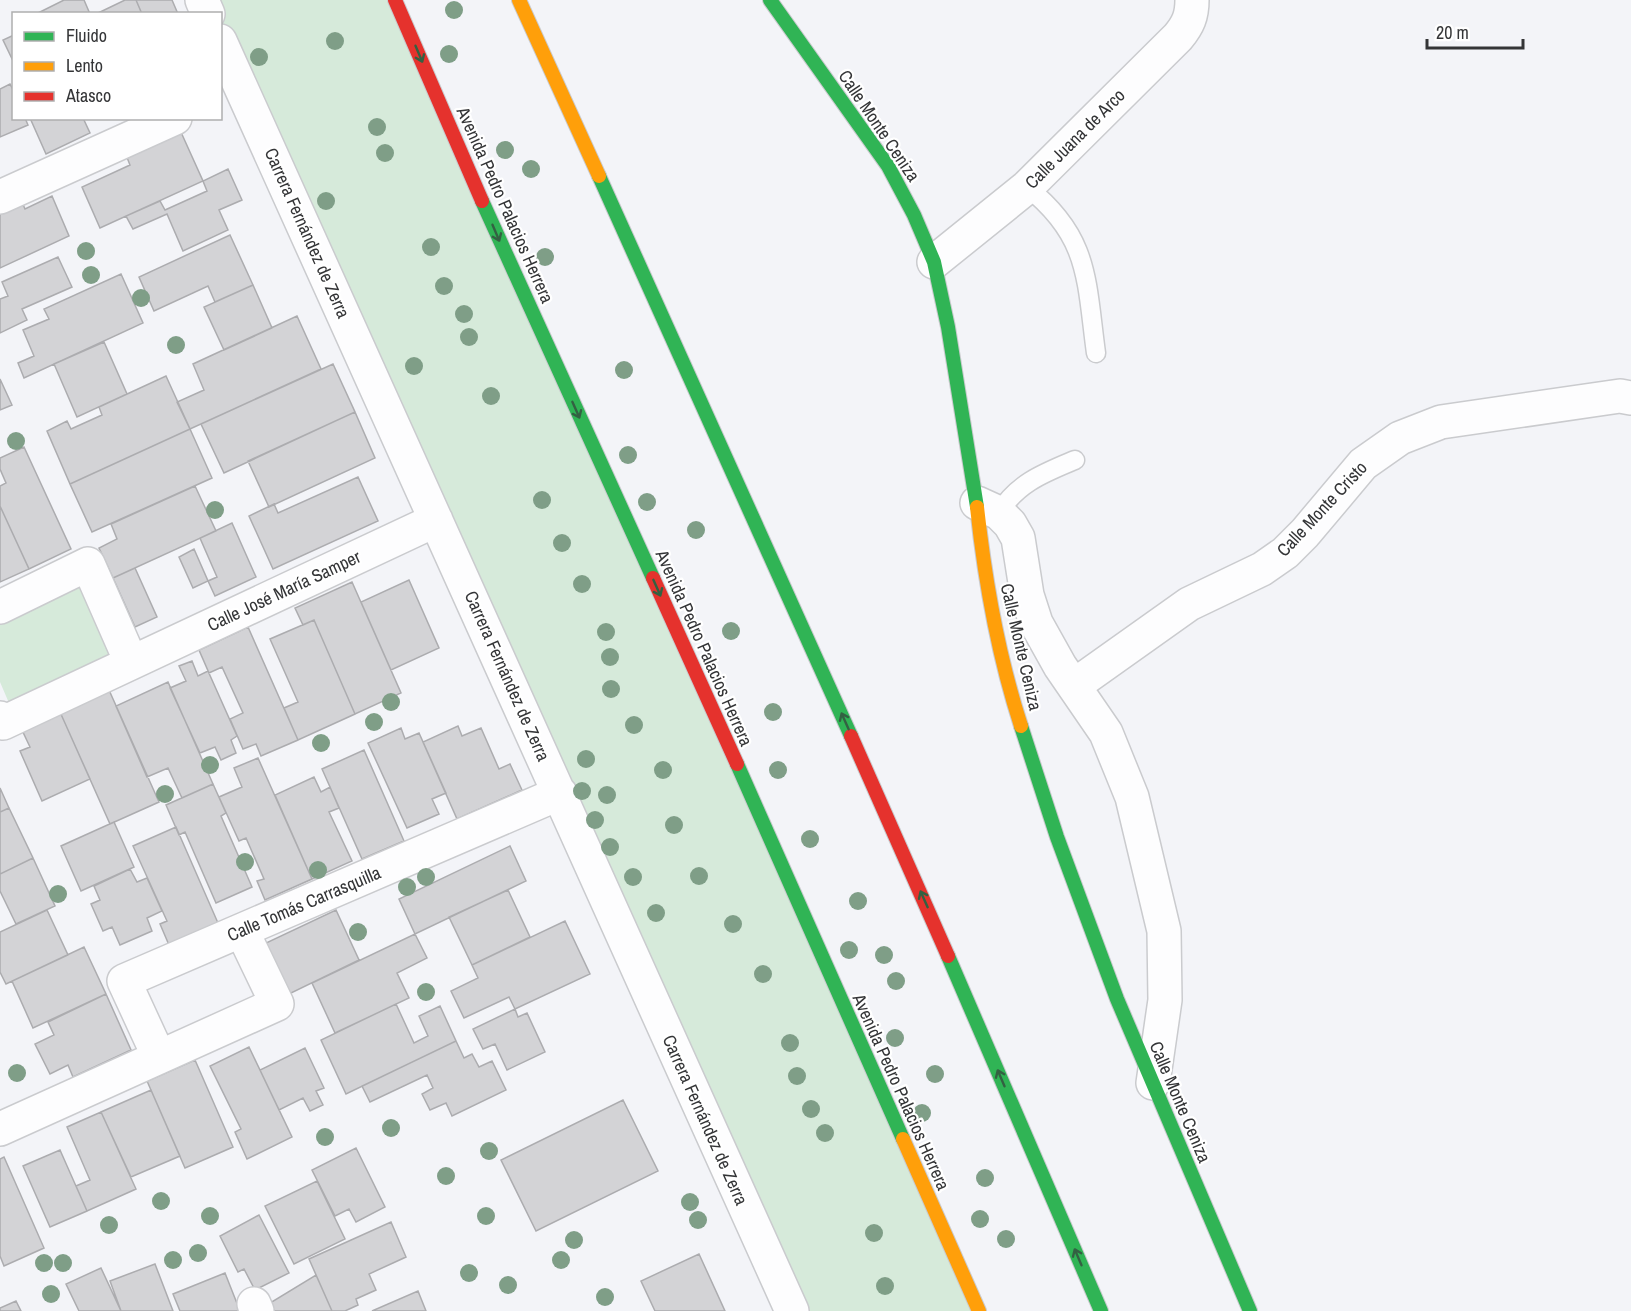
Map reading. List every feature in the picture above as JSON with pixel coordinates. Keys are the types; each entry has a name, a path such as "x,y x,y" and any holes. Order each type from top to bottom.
{"main road":[{"name":"Avenida Pedro Palacios Herrera","path":"395,0 511,267 724,735 979,1311"},
{"path":"519,0 940,937 1101,1311"},
{"name":"Calle Monte Ceniza","path":"770,0 888,166 914,215 934,262 988,508 986,580 1011,696 1085,918 1250,1311"}],"street":[{"name":"Calle Juana de Arco","path":"934,262 1027,187 1178,37 1187,26 1192,13 1192,0"},
{"name":"Carrera Fernández de Zerra","path":"222,51 231,94 436,520 792,1311"},
{"path":"0,197 171,120"},
{"name":"Calle Monte Cristo","path":"1075,685 1189,604 1262,569 1285,553 1363,464 1400,438 1441,422 1462,418 1620,396 1631,398"},
{"path":"988,508 1010,524 1018,537 1025,585 1036,623 1060,666 1106,733 1121,764 1132,797 1164,931 1165,1000 1153,1083"},
{"name":"Calle José María Samper","path":"0,718 3,723 436,520"},
{"path":"0,607 88,564 131,662"},
{"name":"Calle Tomás Carrasquilla","path":"159,1057 124,981 560,793"},
{"path":"0,1129 277,1004 242,931"}],"lane":[{"path":"1027,187 1061,219 1084,262 1096,353"},
{"path":"988,508 1015,492 1032,478 1074,460"}],"green space":[{"path":"202,0 395,0 979,1311 792,1311 222,43 222,12 217,12"},
{"path":"86,582 121,661 12,710 0,682 0,621"}],"building":[{"path":"64,0 84,0 89,12 40,12"},
{"path":"125,0 136,0 141,12 100,12"},
{"path":"136,0 172,0 177,12 141,12"},
{"path":"12,36 12,59 3,40"},
{"path":"10,84 12,120 26,120 28,125 0,137 0,89"},
{"path":"31,120 84,120 90,133 46,154"},
{"path":"180,130 203,181 100,228 82,187 130,165 126,155"},
{"path":"228,169 242,200 219,210 228,230 183,251 167,214 133,229 126,216 160,201 165,210 207,191 203,181"},
{"path":"52,196 69,236 0,268 0,213 22,202 25,209"},
{"path":"230,235 253,285 215,302 208,286 154,311 139,277"},
{"path":"58,257 72,287 22,309 27,320 0,333 0,299 8,296 2,282"},
{"path":"121,274 143,323 24,378 18,363 34,356 23,330 49,319 44,309"},
{"path":"253,285 272,328 224,350 204,307"},
{"path":"297,316 321,369 190,429 177,402 204,390 193,364"},
{"path":"104,342 127,394 77,417 54,364"},
{"path":"333,364 355,412 224,473 201,424"},
{"path":"166,376 190,429 70,484 47,431 67,421 71,429 102,415 99,407"},
{"path":"0,379 12,405 0,410"},
{"path":"355,412 375,458 269,507 248,461"},
{"path":"190,429 212,478 92,532 70,484"},
{"path":"24,447 71,549 29,569 0,506 0,486 6,483 0,469 0,458"},
{"path":"358,477 378,521 273,569 249,516 274,504 278,513"},
{"path":"195,486 216,531 113,578 99,548 117,539 111,524"},
{"path":"0,506 29,569 0,582"},
{"path":"232,523 256,577 215,596 208,581 217,577 200,538"},
{"path":"194,549 208,581 193,588 179,557"},
{"path":"135,568 157,617 135,627 113,578"},
{"path":"409,580 439,648 391,670 361,602"},
{"path":"352,582 401,693 355,714 314,620 303,625 295,608"},
{"path":"314,620 355,714 298,740 284,708 298,702 270,639"},
{"path":"248,627 298,740 261,756 256,744 243,749 230,719 243,713 222,667 209,673 199,650"},
{"path":"192,661 198,676 208,671 237,736 231,740 236,753 221,760 215,747 200,753 170,688 186,681 179,666"},
{"path":"168,682 213,784 182,798 168,768 147,777 116,706"},
{"path":"109,690 159,802 110,824 60,712"},
{"path":"60,712 90,779 42,801 20,751 30,747 22,730"},
{"path":"458,726 462,736 481,728 499,769 510,764 522,790 457,819 423,742"},
{"path":"401,728 405,739 419,733 446,793 432,799 439,814 407,828 368,743"},
{"path":"364,750 404,841 362,859 322,769"},
{"path":"258,758 312,879 265,900 257,881 264,879 246,838 239,841 219,797 242,787 234,768"},
{"path":"314,777 321,792 330,787 339,808 329,812 352,861 312,879 275,795"},
{"path":"213,784 226,813 221,816 252,887 216,903 185,832 179,835 166,805"},
{"path":"0,788 9,808 0,812"},
{"path":"9,808 33,858 0,874 0,812"},
{"path":"114,822 134,867 81,891 61,846"},
{"path":"176,827 218,923 169,945 160,924 167,921 133,846"},
{"path":"510,846 526,881 415,934 399,899"},
{"path":"33,858 55,906 16,924 0,891 0,874"},
{"path":"130,869 137,882 147,878 162,911 147,918 152,931 120,945 112,927 103,931 91,904 100,900 94,886"},
{"path":"508,890 530,937 472,965 449,917"},
{"path":"47,910 68,955 6,984 0,972 0,932"},
{"path":"336,910 359,960 289,994 266,943"},
{"path":"565,921 590,974 515,1009 509,997 464,1018 451,991 478,978 472,965"},
{"path":"415,934 427,958 397,973 409,998 335,1033 312,983"},
{"path":"84,947 106,994 33,1028 12,981"},
{"path":"106,994 131,1050 73,1077 68,1065 50,1074 35,1044 54,1035 48,1022"},
{"path":"396,1004 414,1043 428,1036 419,1016 440,1006 456,1041 346,1094 321,1040"},
{"path":"515,1009 518,1017 527,1013 545,1052 507,1070 495,1044 483,1049 473,1029"},
{"path":"456,1041 464,1058 472,1054 479,1067 492,1061 506,1090 452,1116 446,1103 430,1110 422,1094 433,1088 427,1075 370,1102 362,1086"},
{"path":"249,1047 292,1137 247,1159 235,1132 241,1129 210,1066"},
{"path":"305,1048 324,1088 316,1091 323,1105 310,1111 303,1098 279,1110 260,1070"},
{"path":"195,1060 233,1147 185,1168 147,1081"},
{"path":"151,1090 180,1156 131,1177 101,1112"},
{"path":"623,1100 658,1171 536,1231 501,1160"},
{"path":"101,1112 136,1189 87,1211 76,1186 90,1180 67,1127"},
{"path":"356,1148 385,1207 356,1222 349,1209 335,1216 312,1170"},
{"path":"60,1150 87,1211 50,1227 23,1166"},
{"path":"4,1157 44,1248 4,1266 0,1256 0,1159"},
{"path":"317,1181 345,1239 294,1264 265,1206"},
{"path":"259,1215 289,1273 255,1290 244,1269 238,1272 220,1236"},
{"path":"391,1222 406,1257 369,1274 376,1290 356,1299 358,1305 345,1311 332,1311 309,1259"},
{"path":"699,1254 725,1311 655,1311 641,1281"},
{"path":"155,1264 173,1311 121,1311 110,1281"},
{"path":"101,1268 121,1311 79,1311 66,1284"},
{"path":"225,1273 240,1311 180,1311 173,1294"},
{"path":"316,1275 332,1311 274,1311 270,1303"},
{"path":"418,1291 426,1311 372,1311"},
{"path":"16,1301 21,1311 0,1311 0,1308"}],"traffic: fast":[{"path":"770,0 888,166 914,215 934,262 948,327 977,507"},
{"path":"599,176 851,736"},
{"path":"482,201 653,578"},
{"path":"1021,726 1057,837 1117,999 1250,1311"},
{"path":"737,764 903,1139"},
{"path":"948,956 1101,1311"}],"traffic: slow":[{"path":"519,0 599,176"},
{"path":"977,507 993,618 1021,726"},
{"path":"903,1139 979,1311"}],"traffic: jam":[{"path":"395,0 482,201"},
{"path":"653,578 737,764"},
{"path":"851,736 948,956"}]}
